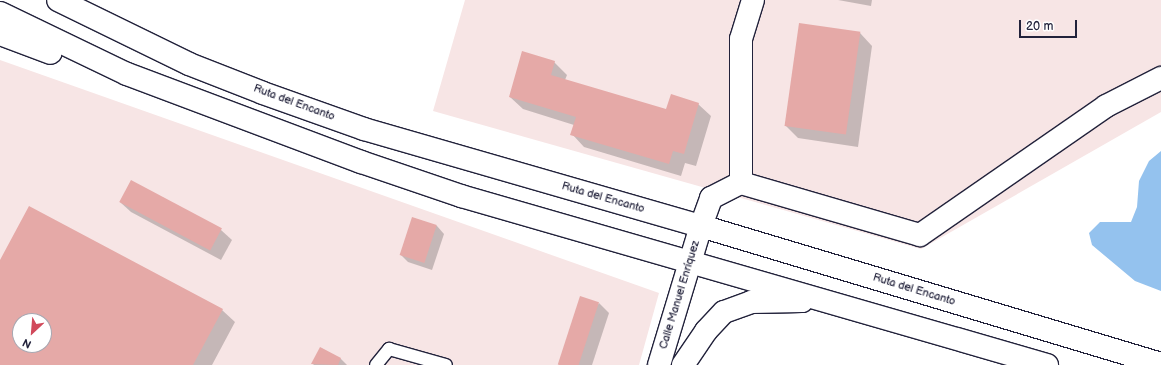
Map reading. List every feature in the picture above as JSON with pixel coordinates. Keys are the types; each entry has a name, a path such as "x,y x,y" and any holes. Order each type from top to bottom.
{"main road":[{"name":"Ruta del Encanto","path":"58,0 189,64 263,93 364,129 701,226 1161,364"},
{"path":"753,0 741,39 741,183 920,235 1106,106 1161,78"},
{"path":"0,13 127,74 353,160 461,196 691,261 1047,365"},
{"path":"0,34 83,65 127,74"},
{"name":"Calle Manuel Enríquez","path":"659,365 701,226 711,198 741,183"},
{"path":"684,365 706,331 724,312 751,302 831,302"}],"lane":[{"path":"376,365 389,349 446,365"}],"shaded area":[{"path":"465,0 1161,0 1161,112 921,249 433,111"},
{"path":"0,60 659,293 639,365 0,365"}],"water":[{"path":"1161,151 1161,291 1135,281 1092,245 1089,233 1100,222 1131,222 1137,207 1139,181 1149,161"}],"building":[{"path":"799,23 860,32 846,135 785,126"},
{"path":"522,51 555,61 551,75 666,109 671,94 699,103 684,154 673,151 669,164 570,135 576,117 509,97"},
{"path":"131,180 222,228 210,250 119,202"},
{"path":"29,206 223,309 193,365 0,365 0,260"},
{"path":"412,217 437,225 424,263 400,255"},
{"path":"580,296 599,302 579,365 558,364"},
{"path":"320,347 341,358 338,365 311,364"}]}
